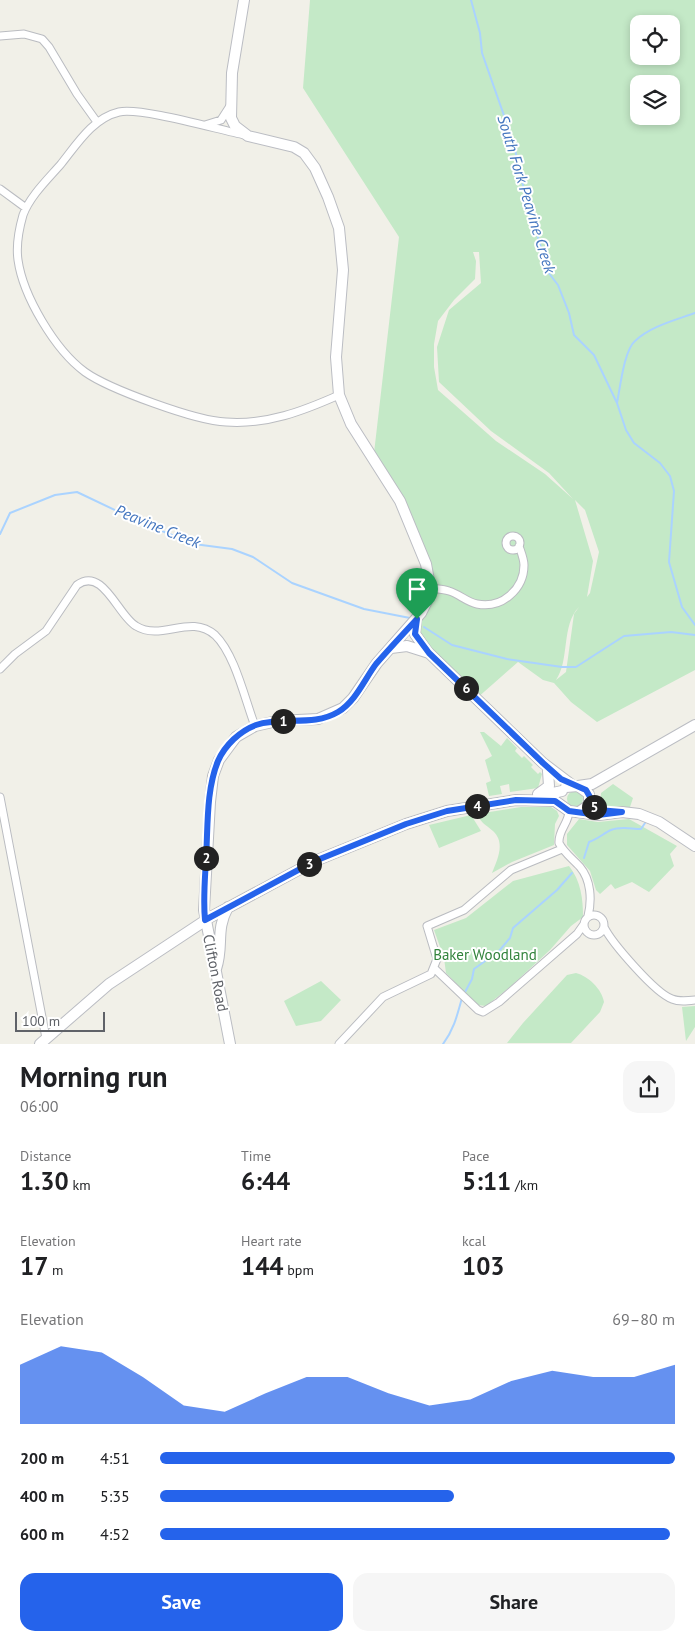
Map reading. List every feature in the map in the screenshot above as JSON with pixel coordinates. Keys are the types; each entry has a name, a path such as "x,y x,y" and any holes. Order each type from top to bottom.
{"street":[{"path":"198,125 216,123 228,112 232,73 244,0"},
{"path":"0,36 24,34 42,39 97,122"},
{"path":"230,103 233,122 248,136"},
{"path":"0,669 15,654 37,640 46,631 73,588 84,581 94,582 105,589 122,613 138,628 158,632 192,626 205,629 216,636 228,653 255,726 270,722 318,719 339,711 353,698 377,663 417,619 427,602 430,588 428,572 400,501 351,424 339,395 336,357 344,270 336,218 318,175 304,154 294,147 131,112 118,112 97,122 26,208 17,248 18,262 27,291 55,341 74,363 86,373 111,385 185,414 205,420 228,423 276,419 339,395"},
{"path":"0,189 26,208"},
{"path":"430,588 450,591 475,604 486,606 501,602 514,593 520,582 524,563 519,546"},
{"path":"417,619 415,634 429,653 545,767 562,791"},
{"path":"392,648 407,646 429,653"},
{"path":"43,1041 108,985 205,920 259,890 326,857 420,819 471,806 516,800 562,791 575,786 592,784 695,725"},
{"name":"Clifton Road","path":"220,995 205,920 203,891 213,776 218,760 229,744 241,733 255,726"},
{"path":"545,767 575,786 586,790 590,800 598,810 647,817 695,846"},
{"path":"532,797 549,786 545,767"},
{"path":"581,812 615,772"},
{"path":"434,969 480,1011 499,1002 577,934 588,916 590,904 588,881 580,867 562,849 559,843 559,833 568,818 566,808 560,798 562,791"},
{"path":"0,797 43,1041"},
{"path":"516,800 551,801 566,808 603,816 622,812"},
{"path":"339,1044 383,997 427,977 434,969 436,955 427,926 464,910 511,870 562,849"},
{"path":"215,970 221,955 219,928 228,907"},
{"path":"588,916 595,914 600,916 613,942 663,994 679,1001 695,1000"},
{"path":"584,924 587,932"},
{"path":"596,934 604,927"},
{"path":"208,932 230,1044"},
{"path":"577,934 587,932 613,942"}],"green space":[{"path":"310,0 695,0 695,670 597,722 571,702 554,683 543,680 518,662 476,699 419,636 417,630 427,598 424,566 374,453 399,237 303,88","holes":["473,252 479,252 481,283 449,310 437,347 439,382 491,431 549,473 573,499 545,474 496,441 438,390 434,367 434,344 438,321 454,300 475,279 476,261","575,500 585,510 599,552 590,593 587,597 593,561","579,607 574,614 566,672 556,680 563,663 573,614"]},
{"path":"480,732 484,732 501,746 507,738 517,748 515,751 522,758 524,756 533,765 531,767 538,774 540,772 542,774 538,788 510,792 509,784 500,786 502,794 489,796 486,783 491,781 485,760 492,756"},
{"path":"613,784 633,798 630,807 600,807 601,793"},
{"path":"572,791 578,791 583,796 581,805 572,807 567,802 567,796"},
{"path":"521,807 551,807 557,811 559,816 555,824 554,845 512,862 492,873 499,852 499,841 493,831 482,822 477,814"},
{"path":"471,815 481,831 439,848 429,825"},
{"path":"579,819 598,822 629,819 677,846 670,854 674,866 649,892 632,882 615,889 611,884 600,894 596,890 590,871 567,845 567,834"},
{"name":"Baker Woodland","path":"569,866 580,890 583,917 571,926 550,950 510,987 486,1006 477,1005 446,973 444,958 434,930 466,918 513,881"},
{"path":"576,973 594,984 603,997 604,1002 600,1012 571,1043 507,1043 567,975"},
{"path":"321,981 341,1000 321,1021 296,1026 284,1001"},
{"path":"695,1006 695,1027 686,1041 682,1007"}],"waterway":[{"name":"South Fork Peavine Creek","path":"471,0 480,33 482,53 513,141 523,185 548,272 558,285 569,313 574,335 594,355 617,403 626,430 634,443 660,463 670,476 674,491 669,562 682,607 695,625"},
{"path":"617,403 625,361 635,341 656,327 695,313"},
{"name":"Peavine Creek","path":"0,534 10,513 55,495 77,492 140,522 194,544 232,549 253,557 292,583 364,609 410,618"},
{"name":"Peavine Creek","path":"424,627 452,645 507,659 562,667 576,667 624,636 671,632 695,635"},
{"path":"584,858 589,842 608,831 622,828 641,829 645,823"},
{"path":"464,994 472,979 474,969 499,951 510,938 513,928 557,890 572,873"},
{"path":"443,1044 453,1028 462,998"}],"route":[{"path":"417,619 414,632 416,638 429,653 543,763 561,779 586,790 594,808 603,811 622,812 603,816 569,811 555,801 516,800 447,811 406,824 315,861 205,920 203,891 210,802 213,776 222,753 241,733 263,723 318,719 339,711 353,698 377,663 417,619"}]}
